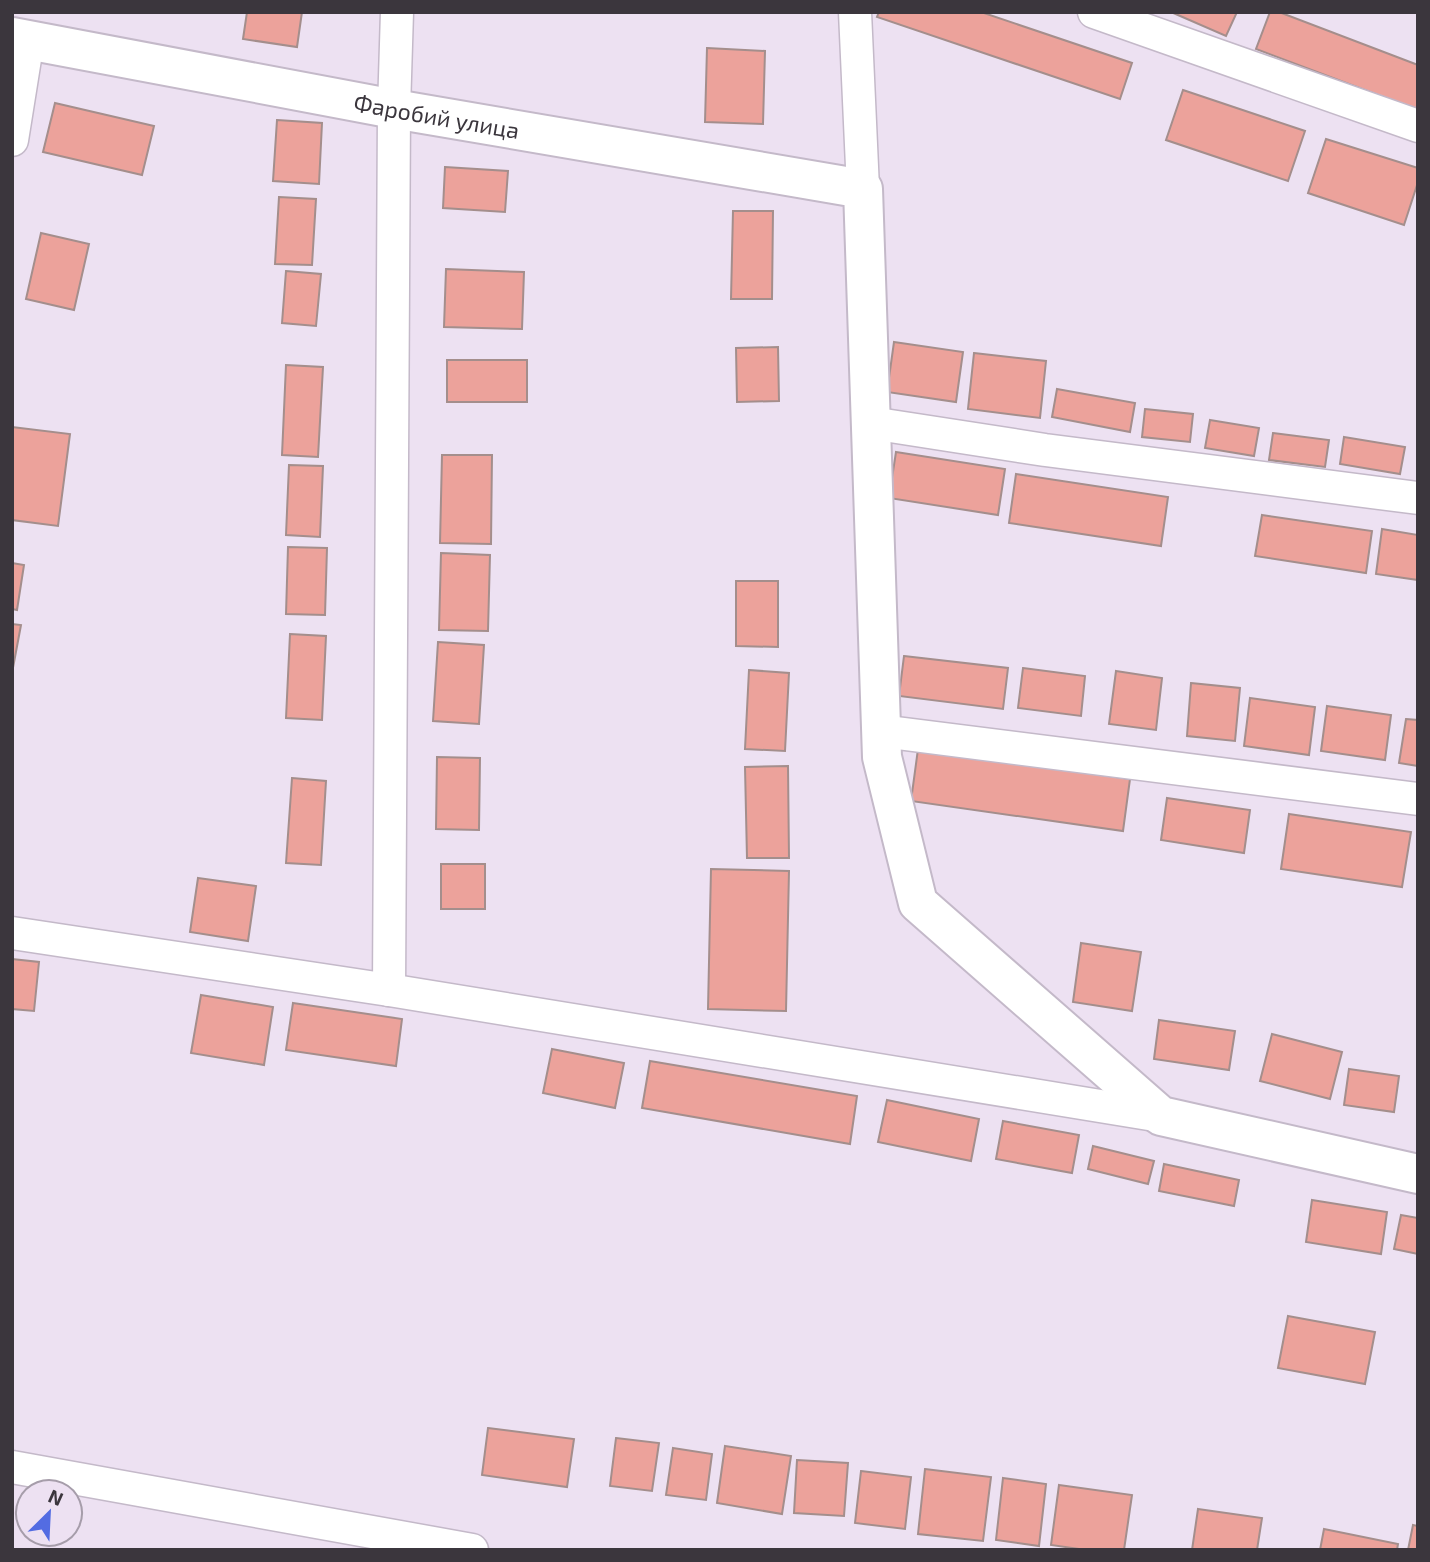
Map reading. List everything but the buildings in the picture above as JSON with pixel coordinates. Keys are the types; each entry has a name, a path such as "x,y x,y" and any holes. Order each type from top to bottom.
{"street":[{"path":"389,990 394,109 397,12"},
{"path":"855,12 882,757 918,903 1161,1116"},
{"path":"1094,12 1418,126"},
{"path":"12,140 20,39"},
{"name":"Фаробий улица","path":"20,39 394,109 863,189"},
{"path":"871,423 1045,450 1418,498"},
{"path":"881,732 1418,799"},
{"path":"12,933 389,990 1161,1116 1418,1174"},
{"path":"12,1467 472,1550"}]}
